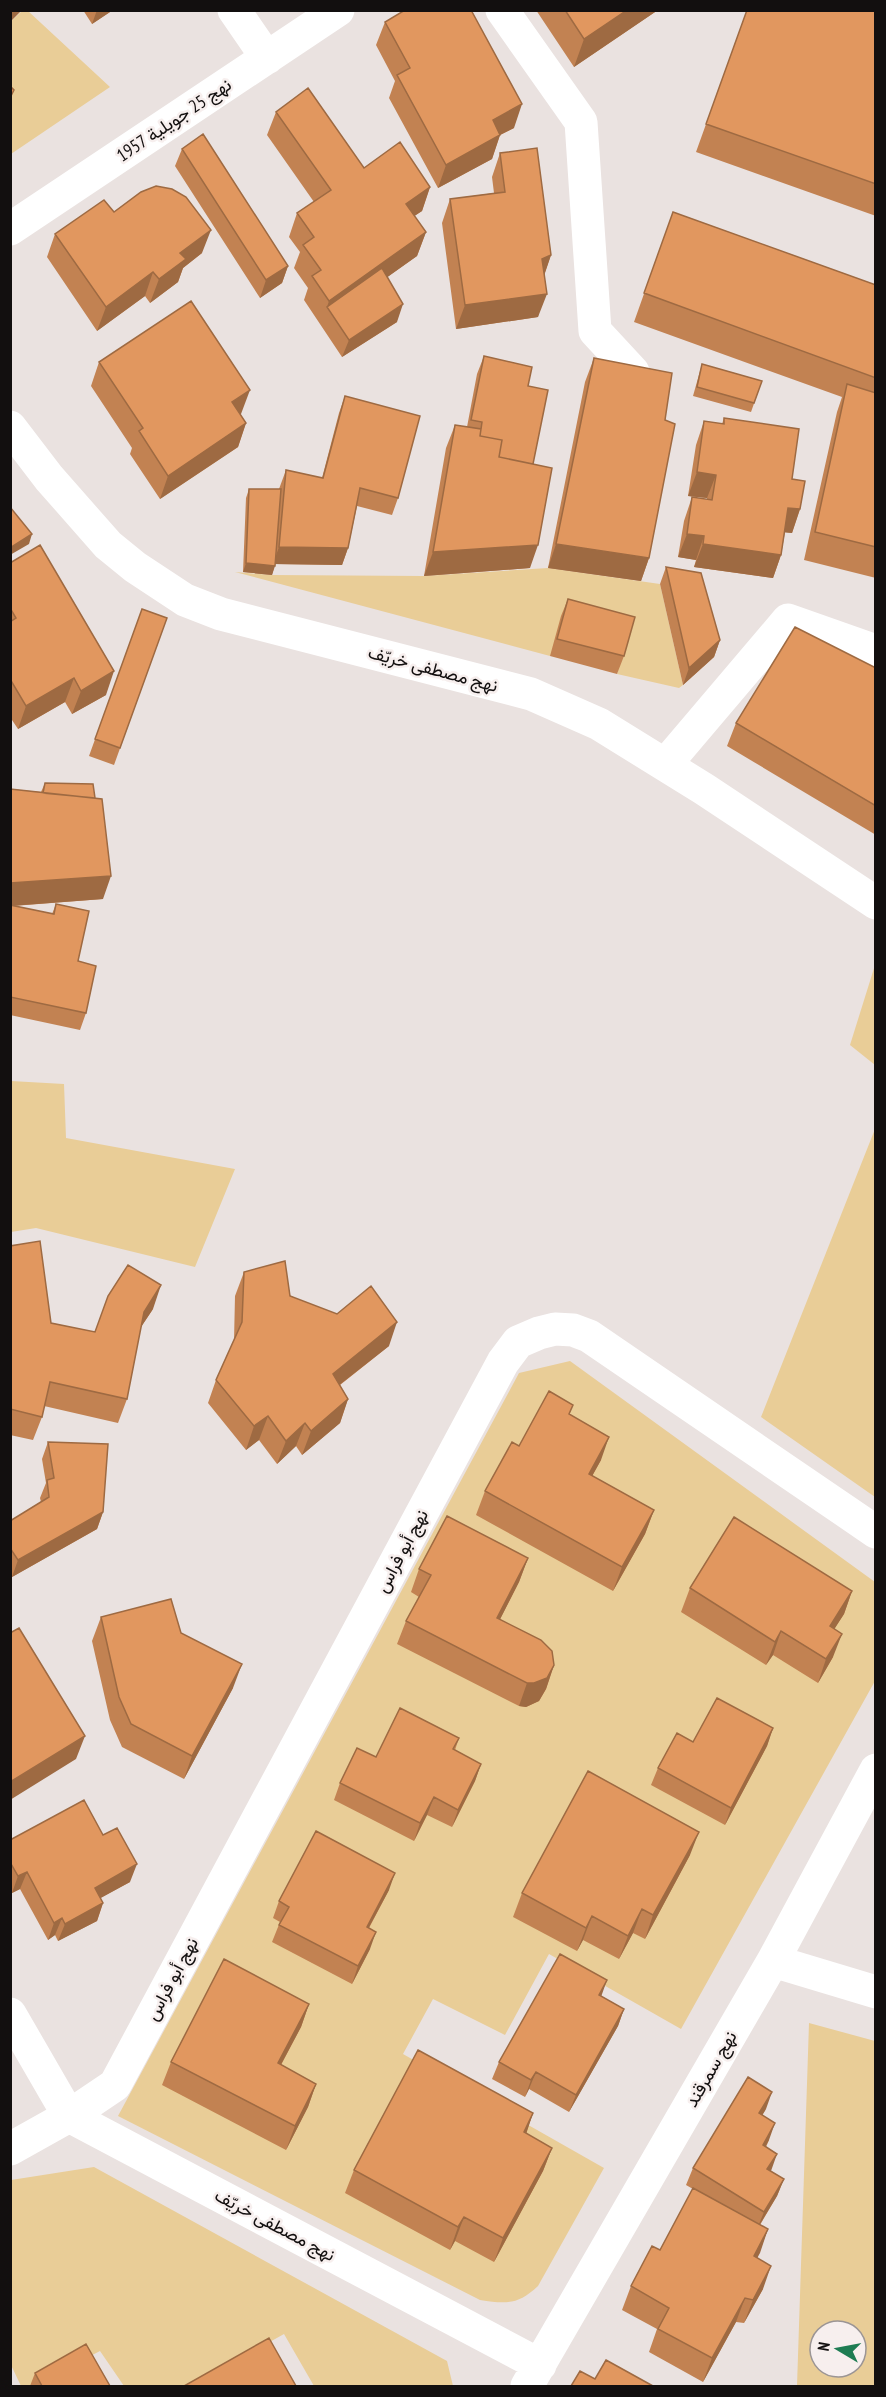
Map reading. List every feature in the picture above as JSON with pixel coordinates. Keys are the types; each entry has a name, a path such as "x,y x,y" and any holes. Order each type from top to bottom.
{"street":[{"path":"234,10 267,58"},
{"name":"نهج 25 جويلية 1957","path":"10,229 338,10"},
{"path":"502,10 581,123 595,331 633,372"},
{"name":"نهج مصطفى خريّف","path":"10,427 48,478 108,545 135,567 185,600 221,614 531,694 599,724 876,903"},
{"path":"665,765 788,620 876,651"},
{"name":"نهج أبو فراس","path":"69,2116 115,2085 503,1362 519,1342 555,1329 573,1330 589,1336 876,1532"},
{"name":"نهج سمرقند","path":"533,2376 773,1961 876,1770"},
{"path":"773,1961 876,1992"},
{"path":"10,2014 69,2116 10,2149"},
{"name":"نهج مصطفى خريّف","path":"69,2116 533,2376"}],"shaded area":[{"path":"22,11 28,11 110,87 11,154 10,22"},
{"path":"548,568 660,584 683,685 679,688 617,674 628,634 550,656 235,572 272,575 424,576"},
{"path":"875,965 876,1065 850,1045"},
{"path":"11,1081 64,1084 66,1138 235,1169 195,1267 36,1228 11,1232"},
{"path":"875,1129 875,1497 761,1417"},
{"path":"570,1361 875,1582 875,1681 681,2029 549,1954 505,2035 433,1999 403,2054 604,2168 538,2286 518,2300 497,2302 480,2300 118,2116 519,1373"},
{"path":"809,2023 875,2041 875,2386 797,2386"},
{"path":"94,2167 447,2361 453,2386 314,2386 284,2334 191,2386 124,2386 100,2351 33,2386 21,2386 11,2365 11,2180"}],"building":[{"path":"405,10 471,10 522,104 493,120 500,135 446,165 397,75 410,68 385,22"},
{"path":"565,10 627,10 584,39"},
{"path":"747,10 876,10 876,184 706,124"},
{"path":"10,86 14,90 10,98"},
{"path":"308,88 364,168 400,142 430,187 406,204 426,232 329,301 312,276 321,270 303,245 314,237 297,213 331,190 276,112"},
{"path":"203,134 288,266 266,280 182,149"},
{"path":"537,148 551,255 542,259 547,294 465,305 450,199 505,192 500,153"},
{"path":"156,186 172,189 186,197 211,230 180,253 186,259 159,279 153,272 106,307 55,234 104,200 114,212 141,192"},
{"path":"673,212 876,285 876,378 644,293"},
{"path":"382,268 403,304 349,340 327,307"},
{"path":"191,301 250,390 232,402 246,423 168,476 139,431 143,428 99,362"},
{"path":"484,356 532,367 528,386 548,390 533,464 499,457 502,440 480,436 482,422 471,420"},
{"path":"594,358 672,373 665,420 675,424 649,558 556,544"},
{"path":"702,364 762,381 754,403 697,387"},
{"path":"847,384 876,393 876,547 815,532"},
{"path":"345,396 420,416 398,498 360,488 348,548 279,547 286,470 323,478"},
{"path":"724,418 799,429 792,479 805,481 800,509 788,508 781,555 703,544 704,536 687,534 692,497 712,500 716,475 697,472 704,421 724,424"},
{"path":"455,425 481,429 480,436 502,440 499,457 552,468 538,545 433,552"},
{"path":"249,489 281,489 275,566 246,563"},
{"path":"10,507 32,534 10,548"},
{"path":"40,545 114,671 81,691 74,678 26,706 10,679 10,622 16,618 10,608 10,563"},
{"path":"666,567 701,573 720,640 689,668"},
{"path":"568,599 635,617 624,656 557,639"},
{"path":"142,609 167,618 120,748 95,739"},
{"path":"795,627 876,668 876,806 736,723"},
{"path":"45,783 93,784 95,798 43,793"},
{"path":"10,789 102,799 111,876 10,883"},
{"path":"56,904 89,911 78,961 96,966 86,1013 10,997 10,905 54,914"},
{"path":"40,1241 51,1323 95,1332 108,1296 128,1265 161,1285 144,1312 127,1399 50,1382 42,1417 10,1409 10,1246"},
{"path":"285,1261 290,1296 337,1314 371,1286 397,1322 333,1374 348,1399 311,1431 305,1423 286,1441 268,1416 254,1426 216,1380 242,1322 244,1272"},
{"path":"549,1391 573,1405 569,1414 609,1437 589,1474 654,1510 622,1567 485,1491 512,1442 519,1446"},
{"path":"48,1442 108,1444 103,1512 18,1560 10,1548 10,1521 49,1497 47,1480 54,1478"},
{"path":"447,1516 528,1558 497,1618 541,1640 552,1651 554,1665 547,1678 527,1683 406,1621 431,1575 419,1569"},
{"path":"734,1517 852,1591 830,1626 842,1634 826,1659 781,1631 775,1642 690,1588"},
{"path":"171,1599 181,1633 242,1664 192,1756 131,1724 119,1697 101,1617"},
{"path":"19,1628 85,1736 10,1782 10,1633"},
{"path":"717,1698 773,1728 731,1808 658,1768 677,1733 693,1742"},
{"path":"400,1708 459,1738 453,1749 481,1764 458,1810 434,1797 420,1823 340,1783 357,1748 376,1757"},
{"path":"588,1771 699,1832 653,1915 642,1909 628,1936 592,1916 586,1928 522,1893"},
{"path":"84,1800 103,1835 117,1828 137,1864 95,1888 103,1903 65,1924 62,1918 54,1923 27,1872 18,1876 10,1862 10,1840"},
{"path":"316,1831 395,1873 367,1927 376,1932 358,1966 279,1925 289,1907 279,1901"},
{"path":"560,1954 607,1980 599,1995 624,2009 576,2095 536,2072 531,2080 499,2062"},
{"path":"224,1959 309,2004 278,2063 316,2084 295,2126 171,2062"},
{"path":"418,2050 533,2113 524,2132 552,2148 503,2238 464,2217 458,2227 354,2170"},
{"path":"748,2077 772,2092 759,2113 775,2123 763,2145 777,2154 767,2169 784,2179 764,2212 693,2168"},
{"path":"693,2188 768,2229 754,2256 771,2266 753,2300 745,2298 712,2358 658,2329 669,2308 631,2286 652,2246 660,2250"},
{"path":"269,2338 296,2386 184,2386"},
{"path":"86,2344 110,2386 42,2386 35,2373"},
{"path":"606,2360 653,2386 571,2386 580,2371 595,2379"}]}
